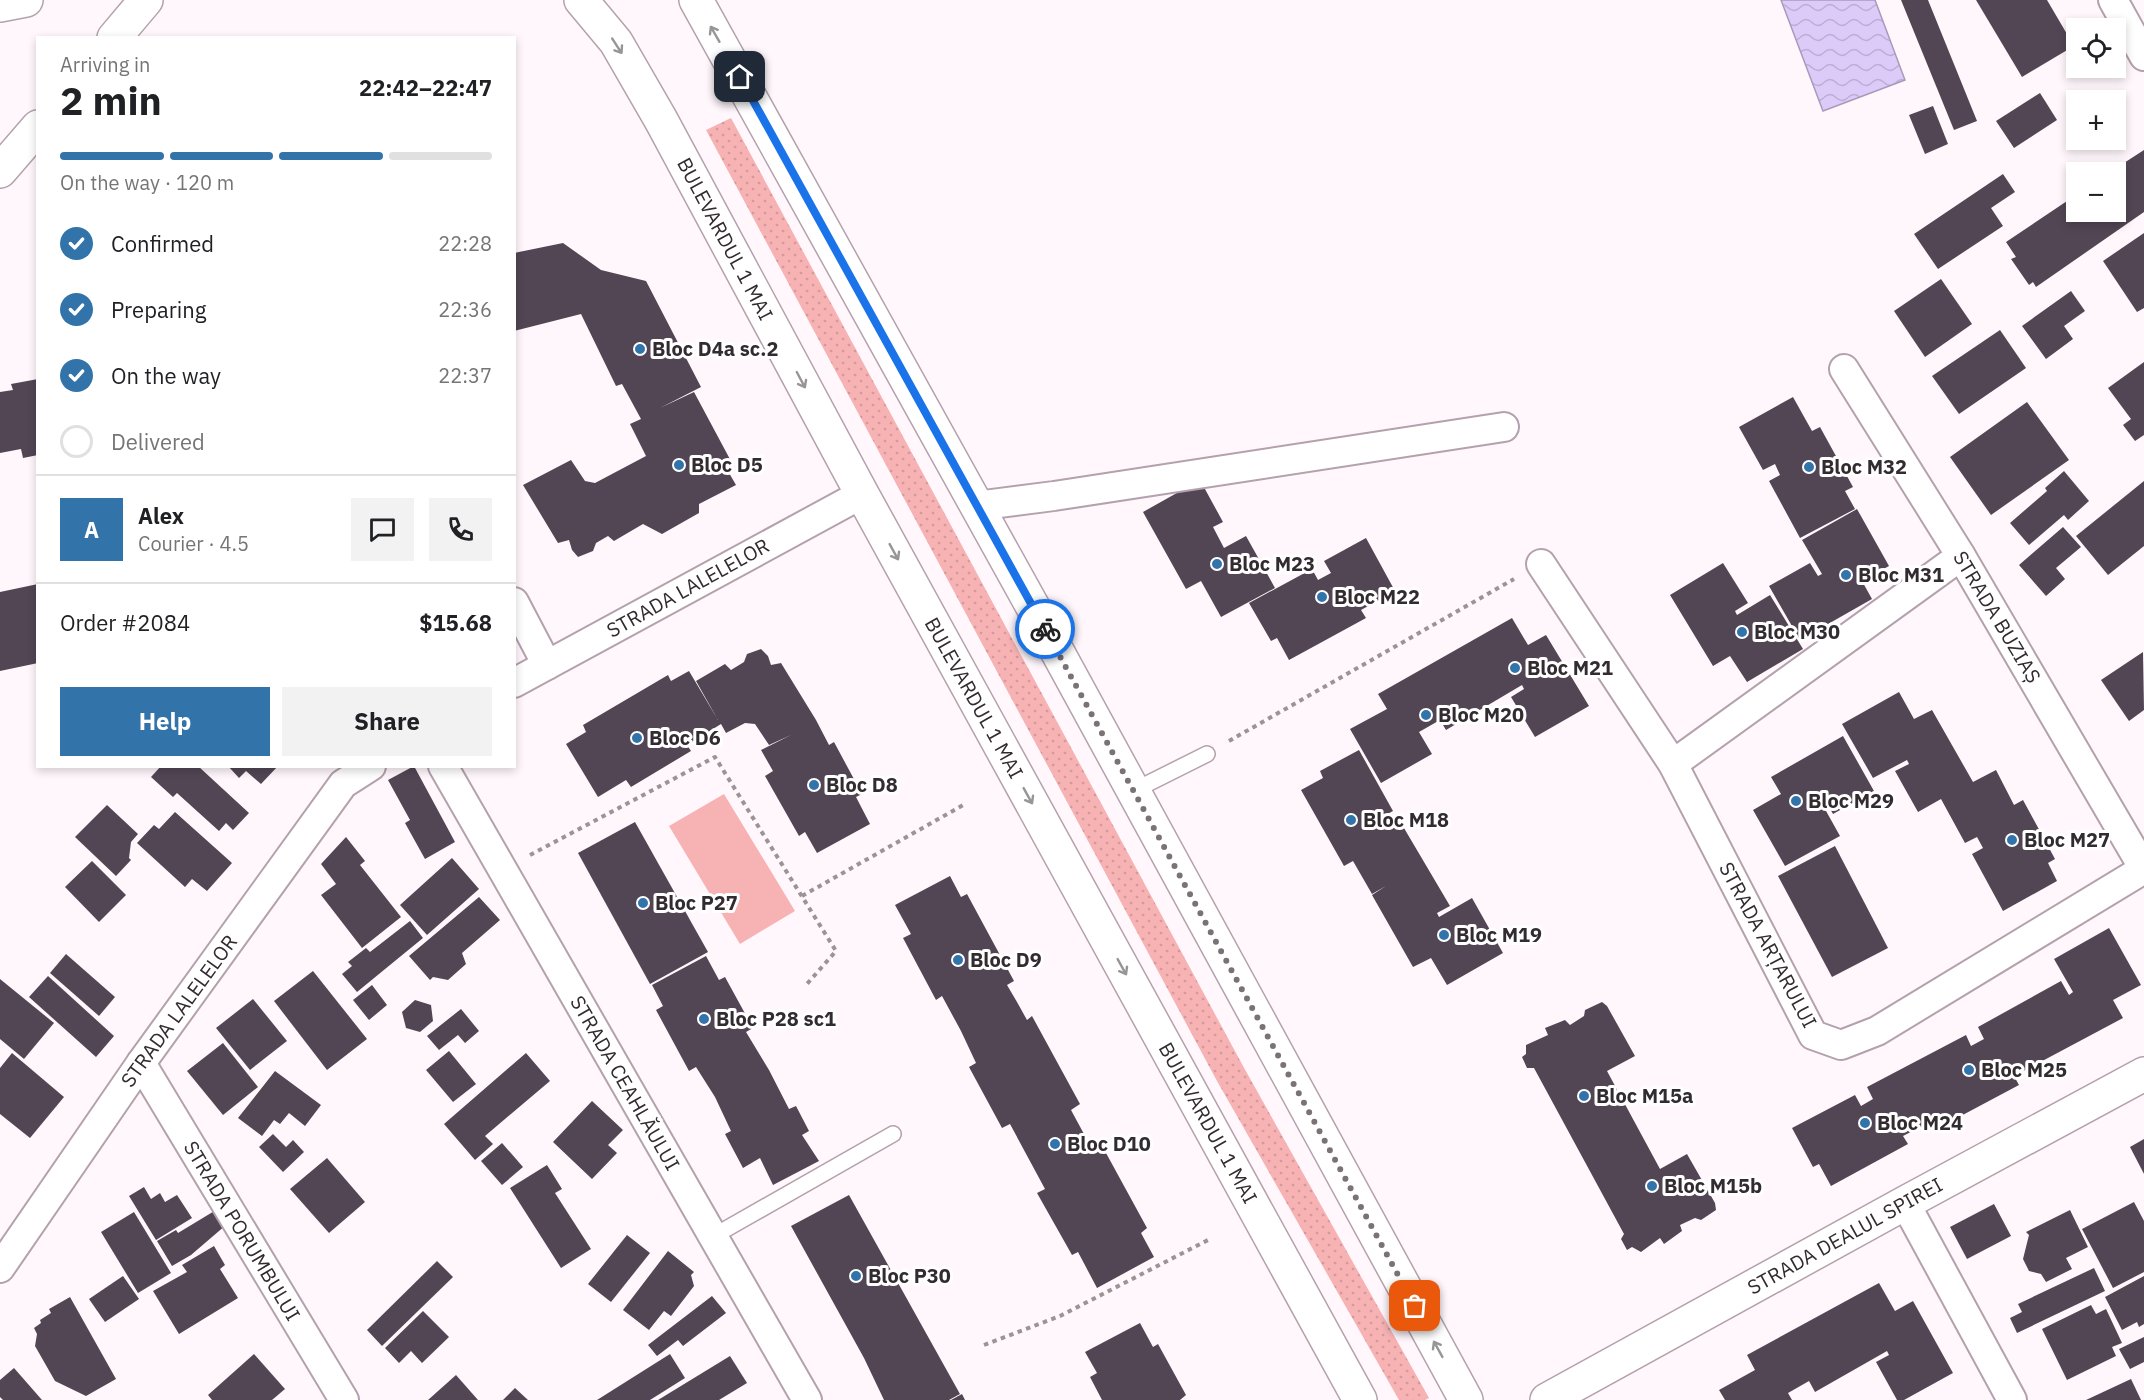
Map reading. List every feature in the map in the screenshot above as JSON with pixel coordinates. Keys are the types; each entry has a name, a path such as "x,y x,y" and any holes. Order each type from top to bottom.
{"main road":[{"path":"0,5 26,0"},
{"path":"116,36 146,0"},
{"name":"BULEVARDUL 1 MAI","path":"581,0 616,42 661,120 862,494 1360,1400"},
{"path":"696,0 1466,1400"},
{"path":"0,171 36,129"},
{"name":"STRADA DEALUL SPIREI","path":"1547,1400 2144,1074"}],"street":[{"path":"2113,0 2144,56"},
{"name":"STRADA BUZIAȘ","path":"1844,369 1961,556 2144,869"},
{"path":"976,506 1023,501 1504,427"},
{"name":"STRADA LALELELOR","path":"516,682 862,494"},
{"path":"1673,764 1961,556"},
{"name":"STRADA ARȚARULUI","path":"1541,564 1673,764 1813,1035 1841,1045 1877,1031 2144,869"},
{"path":"516,606 547,665"},
{"name":"STRADA LALELELOR","path":"0,1268 141,1063 343,784 367,768"},
{"name":"STRADA CEAHLĂULUI","path":"444,768 807,1400"},
{"name":"STRADA PORUMBULUI","path":"141,1063 344,1400"},
{"path":"1905,1203 2012,1400"}],"lane":[{"path":"1133,791 1207,754"},
{"path":"712,1237 893,1134"}],"path":[{"path":"1207,754 1541,564"},
{"path":"503,870 566,834 715,757 836,951 807,984"},
{"path":"801,896 965,804"},
{"path":"984,1345 1060,1316 1208,1240"}],"shaded area":[{"path":"731,118 1243,1066 1429,1398 1399,1400 1217,1081 706,130"},
{"path":"724,794 795,911 740,944 669,826"}],"water":[{"path":"1781,0 1875,0 1905,80 1823,111"}],"building":[{"path":"1901,0 1928,0 1977,121 1954,130"},
{"path":"1976,0 2047,0 2066,32 2066,51 2022,77"},
{"path":"2040,93 2057,120 2014,148 1996,121"},
{"path":"1933,106 1948,144 1925,154 1909,115"},
{"path":"2144,150 2144,212 2036,287 2033,282 2029,285 2011,259 2016,257 2006,242 2066,202 2066,222 2126,222 2125,162"},
{"path":"2003,174 2015,192 1991,208 2003,226 1938,269 1914,234"},
{"path":"2144,233 2144,308 2137,312 2103,261"},
{"path":"563,243 601,270 646,281 701,387 660,408 694,392 732,463 725,466 736,485 699,504 699,513 662,534 643,524 614,541 608,536 596,543 593,551 578,557 572,550 569,540 558,543 523,485 571,460 585,481 595,483 646,456 630,424 641,419 622,384 616,386 581,314 516,330 516,253"},
{"path":"1941,279 1972,324 1925,357 1894,311"},
{"path":"2071,291 2085,311 2064,326 2073,339 2046,359 2022,326"},
{"path":"2000,330 2026,368 1959,414 1932,376"},
{"path":"2144,362 2144,435 2135,441 2123,425 2131,419 2108,388"},
{"path":"36,379 36,455 23,458 21,449 0,453 0,392 13,390 11,384"},
{"name":"Bloc M32","path":"1793,397 1812,431 1820,427 1853,487 1845,491 1855,509 1800,538 1769,481 1780,475 1775,464 1763,470 1739,427"},
{"path":"2027,402 2069,460 1991,515 1950,457"},
{"path":"2064,471 2089,501 2068,520 2064,515 2029,545 2010,523 2047,491 2045,488"},
{"name":"Bloc M23","path":"1200,480 1223,522 1213,527 1224,548 1246,536 1275,588 1221,617 1201,581 1186,589 1143,512"},
{"path":"2144,481 2144,546 2108,575 2076,536"},
{"name":"Bloc M31","path":"1857,509 1889,566 1862,581 1872,599 1800,640 1769,586 1810,563 1818,576 1822,574 1802,540"},
{"path":"2063,527 2081,547 2056,568 2065,579 2046,596 2019,565"},
{"name":"Bloc M22","path":"1366,538 1395,591 1361,610 1366,618 1289,660 1277,638 1271,641 1249,603 1312,569 1318,580 1331,573 1324,561"},
{"name":"Bloc M30","path":"1723,563 1748,603 1735,611 1737,615 1770,595 1803,649 1747,682 1730,656 1713,666 1670,595"},
{"path":"36,584 36,663 0,671 0,592"},
{"path":"1512,618 1528,645 1546,635 1589,706 1535,737 1511,697 1524,689 1522,685 1446,730 1440,720 1419,732 1432,754 1381,783 1350,729 1387,709 1378,694"},
{"path":"761,649 768,656 771,665 781,663 829,745 834,742 862,794 856,797 870,824 817,853 805,832 799,836 765,776 773,771 761,750 791,735 769,745 755,724 745,723 726,733 721,724 687,745 691,751 631,787 626,780 598,797 566,744 586,732 583,725 668,675 671,681 689,671 718,720 696,681 725,664 731,670 744,662 747,654"},
{"path":"2143,652 2144,710 2129,721 2101,680"},
{"path":"1899,692 1914,719 1932,710 1973,782 1996,770 2014,805 2023,800 2055,859 2048,863 2057,881 2003,911 1972,854 1983,848 1977,837 1965,843 1941,799 1918,812 1895,771 1909,764 1907,760 1873,778 1842,724"},
{"name":"Bloc M29","path":"1843,736 1874,791 1833,814 1825,800 1821,802 1840,836 1785,866 1753,810 1781,794 1771,777"},
{"path":"1359,750 1393,811 1382,817 1389,830 1401,823 1450,906 1437,913 1439,917 1472,898 1503,953 1447,985 1431,958 1413,967 1372,895 1386,886 1372,894 1353,861 1344,866 1301,790 1323,778 1320,771"},
{"path":"159,768 200,768 249,813 233,830 226,823 219,831 177,793 173,797 151,777"},
{"path":"230,768 276,768 261,784 246,771 239,778"},
{"path":"410,768 415,768 455,842 425,859 405,823 410,820 388,780"},
{"path":"107,805 138,834 131,842 129,858 131,860 116,876 75,837"},
{"path":"175,812 232,863 207,891 192,879 185,887 137,843 154,825 159,829"},
{"name":"Bloc P27","path":"635,822 708,952 650,984 578,853"},
{"path":"346,837 365,861 360,865 401,917 362,948 321,895 336,884 321,864"},
{"path":"1835,846 1888,948 1832,977 1778,876"},
{"path":"452,858 479,889 427,935 400,905"},
{"path":"92,861 126,895 99,922 65,887"},
{"name":"Bloc D10","path":"950,876 961,897 967,894 1014,981 1007,985 1027,1020 1032,1016 1080,1104 1071,1110 1091,1147 1100,1142 1147,1228 1141,1233 1154,1257 1097,1288 1078,1252 1072,1255 1037,1193 1045,1189 1010,1124 1002,1128 969,1067 976,1063 961,1031 942,996 936,1000 903,938 911,934 895,905"},
{"path":"479,897 500,920 462,953 466,964 448,980 433,977 430,980 409,956"},
{"path":"410,921 423,938 357,992 342,974 352,966 348,962 366,948 370,952"},
{"path":"2109,928 2141,985 2113,1000 2123,1018 2014,1076 2019,1085 1942,1126 1938,1118 1903,1136 1908,1144 1831,1186 1819,1164 1813,1167 1792,1128 1855,1095 1861,1106 1873,1099 1867,1087 1966,1035 1971,1046 1984,1039 1978,1027 2061,981 2069,995 2073,992 2054,959"},
{"path":"66,954 115,997 99,1016 50,973"},
{"path":"706,956 719,980 725,977 753,1028 746,1032 789,1109 796,1106 809,1131 802,1135 819,1161 773,1185 760,1158 743,1168 725,1134 731,1131 715,1097 696,1067 689,1071 656,1010 663,1006 652,985"},
{"path":"313,971 367,1039 327,1070 274,1001"},
{"path":"48,976 114,1036 96,1057 29,997"},
{"path":"0,979 54,1023 24,1059 0,1039"},
{"path":"372,985 387,1005 369,1020 353,1000"},
{"path":"253,999 287,1041 250,1070 216,1028"},
{"path":"415,1000 431,1005 433,1021 420,1032 406,1028 402,1012"},
{"path":"1602,1002 1607,1006 1635,1056 1607,1071 1660,1169 1687,1154 1715,1203 1716,1210 1701,1220 1695,1218 1680,1225 1682,1231 1664,1244 1660,1238 1641,1252 1632,1247 1627,1250 1621,1239 1624,1234 1534,1068 1527,1068 1522,1057 1526,1054 1526,1045 1548,1035 1545,1028 1565,1020 1570,1025 1584,1016 1585,1010"},
{"path":"461,1009 479,1031 465,1043 458,1035 439,1050 427,1036"},
{"path":"223,1043 258,1087 223,1115 187,1071"},
{"path":"449,1051 476,1084 453,1102 426,1070"},
{"path":"12,1053 64,1097 30,1138 0,1114 0,1068"},
{"path":"526,1053 550,1081 485,1136 493,1144 475,1160 444,1124"},
{"path":"275,1071 321,1105 305,1126 289,1113 280,1124 274,1120 262,1136 238,1118"},
{"path":"592,1101 623,1130 608,1145 617,1153 592,1179 553,1142"},
{"path":"273,1134 286,1147 293,1140 304,1152 283,1172 259,1147"},
{"path":"2144,1139 2144,1174 2130,1147"},
{"path":"502,1143 523,1167 502,1185 481,1161"},
{"path":"327,1158 365,1202 329,1233 290,1189"},
{"path":"547,1165 562,1189 555,1193 591,1249 561,1268 510,1188"},
{"path":"144,1187 151,1199 160,1193 165,1202 177,1195 192,1218 156,1240 129,1196"},
{"name":"Bloc P30","path":"849,1195 960,1394 949,1400 884,1400 864,1358 791,1226"},
{"path":"2134,1202 2144,1221 2144,1272 2113,1288 2082,1229"},
{"path":"1994,1204 2011,1236 1967,1259 1950,1227"},
{"path":"216,1210 226,1225 191,1255 172,1266 157,1241 176,1230 178,1233"},
{"path":"2070,1210 2088,1247 2066,1258 2072,1269 2046,1282 2041,1274 2029,1271 2023,1259 2029,1235 2026,1232"},
{"path":"134,1212 171,1273 138,1293 101,1232"},
{"path":"627,1235 650,1253 611,1302 588,1284"},
{"path":"214,1246 225,1265 220,1269 238,1298 179,1334 153,1291 187,1272 182,1265"},
{"path":"668,1251 694,1272 691,1275 694,1286 671,1316 664,1311 649,1330 623,1310"},
{"path":"437,1261 453,1277 382,1346 367,1330"},
{"path":"2094,1268 2105,1291 2017,1333 2010,1318 2022,1312 2018,1304"},
{"path":"123,1276 139,1299 105,1322 89,1299"},
{"path":"2144,1276 2144,1324 2139,1327 2137,1322 2122,1330 2105,1297"},
{"path":"1879,1283 1895,1311 1913,1301 1953,1373 1904,1400 1897,1400 1876,1362 1889,1355 1887,1351 1815,1392 1809,1381 1788,1393 1792,1400 1725,1400 1719,1390 1755,1370 1747,1355"},
{"path":"712,1296 726,1313 683,1346 678,1340 657,1356 648,1345"},
{"path":"70,1297 116,1379 86,1396 55,1381 35,1346 37,1334 34,1328 41,1323 40,1320 51,1313 49,1309"},
{"path":"2091,1305 2096,1314 2106,1309 2122,1343 2112,1347 2116,1356 2067,1380 2042,1329"},
{"path":"423,1311 449,1337 422,1363 411,1351 399,1363 385,1348"},
{"path":"1140,1323 1153,1347 1158,1344 1186,1395 1180,1400 1102,1400 1090,1377 1097,1373 1085,1352"},
{"path":"2144,1337 2144,1362 2130,1369 2119,1349"},
{"path":"254,1354 285,1389 272,1400 212,1400 208,1395"},
{"path":"670,1354 685,1378 650,1400 597,1400"},
{"path":"730,1356 747,1383 719,1400 658,1400"},
{"path":"14,1368 42,1400 3,1400 0,1397 0,1380"},
{"path":"456,1375 478,1400 428,1400"},
{"path":"2131,1379 2141,1400 2086,1400"},
{"path":"515,1388 528,1400 503,1400"},
{"path":"962,1394 965,1400 951,1400"}],"way so far":[{"path":"1045,629 1415,1306"}],"place":[{"name":"Bloc D4a sc.2","path":"640,349"},
{"name":"Bloc D5","path":"679,465"},
{"name":"Bloc M32","path":"1809,467"},
{"name":"Bloc M23","path":"1217,564"},
{"name":"Bloc M31","path":"1846,575"},
{"name":"Bloc M22","path":"1322,597"},
{"name":"Bloc M30","path":"1742,632"},
{"name":"Bloc M21","path":"1515,668"},
{"name":"Bloc M20","path":"1426,715"},
{"name":"Bloc D6","path":"637,738"},
{"name":"Bloc D8","path":"814,785"},
{"name":"Bloc M29","path":"1796,801"},
{"name":"Bloc M18","path":"1351,820"},
{"name":"Bloc M27","path":"2012,840"},
{"name":"Bloc P27","path":"643,903"},
{"name":"Bloc M19","path":"1444,935"},
{"name":"Bloc D9","path":"958,960"},
{"name":"Bloc P28 sc1","path":"704,1019"},
{"name":"Bloc M25","path":"1969,1070"},
{"name":"Bloc M15a","path":"1584,1096"},
{"name":"Bloc M24","path":"1865,1123"},
{"name":"Bloc D10","path":"1055,1144"},
{"name":"Bloc M15b","path":"1652,1186"},
{"name":"Bloc P30","path":"856,1276"}],"route":[{"path":"740,77 1045,629"}]}
